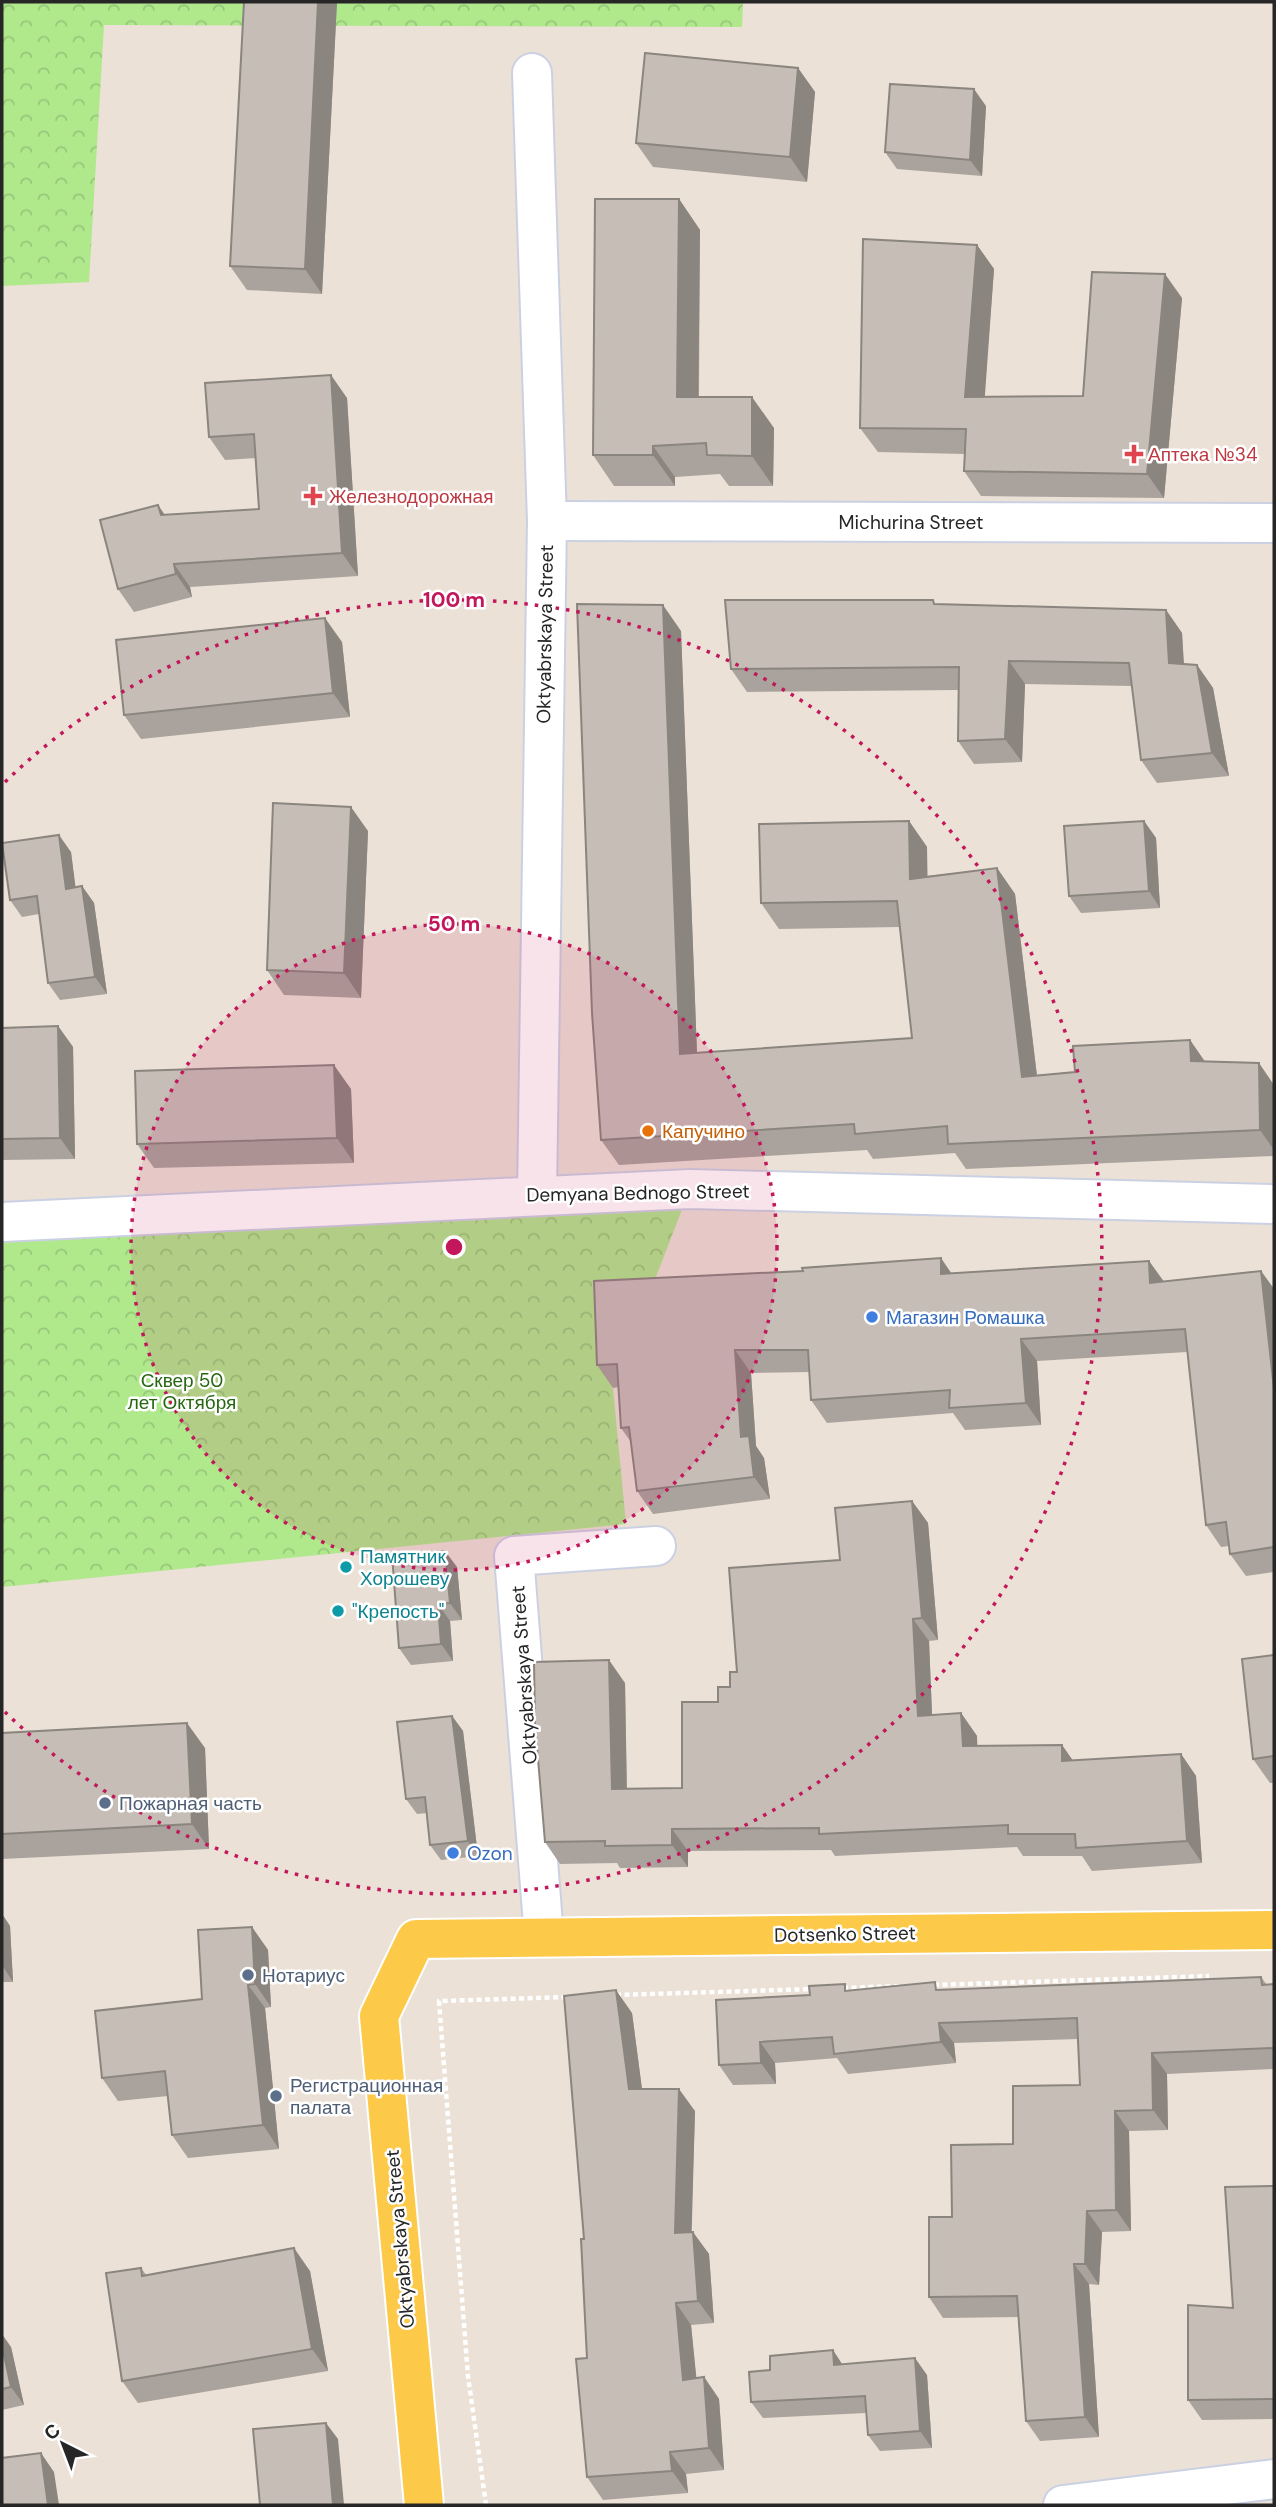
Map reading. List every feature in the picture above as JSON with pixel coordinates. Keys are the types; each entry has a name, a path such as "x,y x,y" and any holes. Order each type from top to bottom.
{"main road":[{"name":"Dotsenko Street","path":"416,1939 1274,1930"},
{"name":"Oktyabrskaya Street","path":"416,1939 379,2015 424,2505"}],"street":[{"name":"Oktyabrskaya Street","path":"531,73 547,521 537,1195"},
{"name":"Michurina Street","path":"547,521 1274,523"},
{"name":"Demyana Bednogo Street","path":"2,1222 690,1189 1274,1204"},
{"name":"Oktyabrskaya Street","path":"544,1937 514,1556 656,1546"},
{"path":"1063,2505 1176,2498 1274,2479"}],"path":[{"path":"926,1985 1219,1975"},
{"path":"843,1988 912,1986"},
{"path":"606,1996 815,1989"},
{"path":"486,2505 468,2376 439,2001 578,1997"}],"green space":[{"path":"2,2 743,2 742,27 104,25 89,282 2,286"},
{"name":"Сквер 50 лет Октября","path":"690,1189 613,1388 626,1524 2,1587 2,1222"}],"building":[{"path":"244,2 318,2 305,269 230,266"},
{"path":"645,53 798,68 790,157 636,143"},
{"path":"890,84 974,89 970,160 885,152"},
{"path":"595,199 679,199 677,397 752,397 752,456 707,455 706,443 653,446 653,455 593,455"},
{"path":"863,239 977,245 965,397 1083,396 1092,272 1165,274 1147,474 964,471 966,429 860,428"},
{"path":"331,375 342,553 174,564 176,574 118,589 100,520 158,505 161,515 259,509 254,434 209,437 205,383"},
{"path":"725,600 933,600 934,604 1166,610 1169,663 1197,665 1212,753 1141,760 1129,663 1009,661 1005,739 958,741 959,667 731,669"},
{"path":"577,604 663,605 680,1054 912,1038 897,901 761,903 759,824 909,821 910,879 997,868 1022,1077 1075,1072 1073,1046 1190,1040 1191,1061 1259,1063 1260,1130 948,1144 947,1126 855,1134 854,1124 601,1140 592,1013"},
{"path":"325,618 333,693 124,715 116,640"},
{"path":"273,803 351,807 344,973 267,970"},
{"path":"1144,821 1149,891 1069,896 1064,826"},
{"path":"59,835 66,889 82,886 95,977 48,983 37,896 10,900 2,843"},
{"path":"58,1026 60,1138 2,1139 2,1028"},
{"path":"334,1065 337,1138 137,1144 135,1071"},
{"path":"941,1258 941,1274 1149,1261 1150,1283 1261,1271 1274,1389 1274,1547 1230,1554 1226,1522 1206,1525 1185,1329 1021,1339 1026,1403 949,1408 950,1390 811,1400 808,1350 735,1350 741,1437 749,1436 754,1477 637,1491 629,1427 621,1428 617,1364 597,1365 594,1281 803,1271 802,1268"},
{"path":"912,1501 922,1618 913,1619 918,1716 961,1713 963,1746 1062,1745 1062,1761 1181,1754 1187,1841 1076,1848 1075,1834 1008,1834 1008,1825 819,1834 819,1828 672,1829 672,1845 605,1846 605,1841 545,1842 535,1723 534,1662 609,1660 612,1789 682,1788 682,1702 718,1702 718,1687 730,1687 730,1672 737,1672 729,1568 840,1560 835,1508"},
{"path":"445,1551 450,1603 438,1604 441,1644 399,1648 392,1555"},
{"path":"1274,1655 1274,1756 1253,1759 1242,1659"},
{"path":"452,1716 468,1841 430,1845 425,1797 406,1799 397,1722"},
{"name":"Пожарная часть","path":"187,1723 192,1824 2,1834 2,1733"},
{"path":"252,1927 255,1984 248,1985 263,2125 172,2135 165,2071 102,2078 95,2011 202,1999 198,1930"},
{"path":"1261,1977 1262,1985 1274,1984 1274,2048 1152,2053 1153,2110 1115,2111 1116,2210 1087,2211 1085,2264 1074,2264 1085,2417 1026,2421 1017,2296 929,2297 929,2217 952,2217 951,2145 1013,2144 1013,2086 1080,2085 1077,2018 939,2023 941,2042 834,2054 832,2037 760,2042 761,2063 719,2065 716,2000 810,1995 809,1986 845,1984 845,1991 935,1982 936,1990"},
{"path":"616,1990 629,2089 679,2089 675,2233 693,2232 698,2301 676,2303 683,2380 704,2377 709,2448 670,2452 672,2471 587,2477 576,2359 587,2358 581,2239 584,2239 564,1996"},
{"path":"1274,2186 1274,2399 1188,2400 1188,2305 1233,2308 1225,2187"},
{"path":"294,2248 312,2349 122,2381 106,2273 141,2268 142,2276"},
{"path":"2,2346 11,2387 2,2389"},
{"path":"833,2350 834,2365 915,2358 920,2431 868,2435 865,2396 751,2402 749,2372 770,2370 770,2356"},
{"path":"326,2423 333,2505 260,2505 253,2429"},
{"path":"41,2453 48,2505 2,2505 2,2458"}],"place":[{"name":"Аптека №34","path":"1134,454"},
{"name":"Железнодорожная","path":"313,496"},
{"name":"Капучино","path":"648,1131"},
{"name":"Магазин Ромашка","path":"872,1317"},
{"name":"Памятник Хорошеву","path":"346,1567"},
{"name":"\"Крепость\"","path":"338,1611"},
{"name":"Пожарная часть","path":"105,1803"},
{"name":"Ozon","path":"453,1853"},
{"name":"Нотариус","path":"248,1975"},
{"name":"Регистрационная палата","path":"276,2096"}]}
